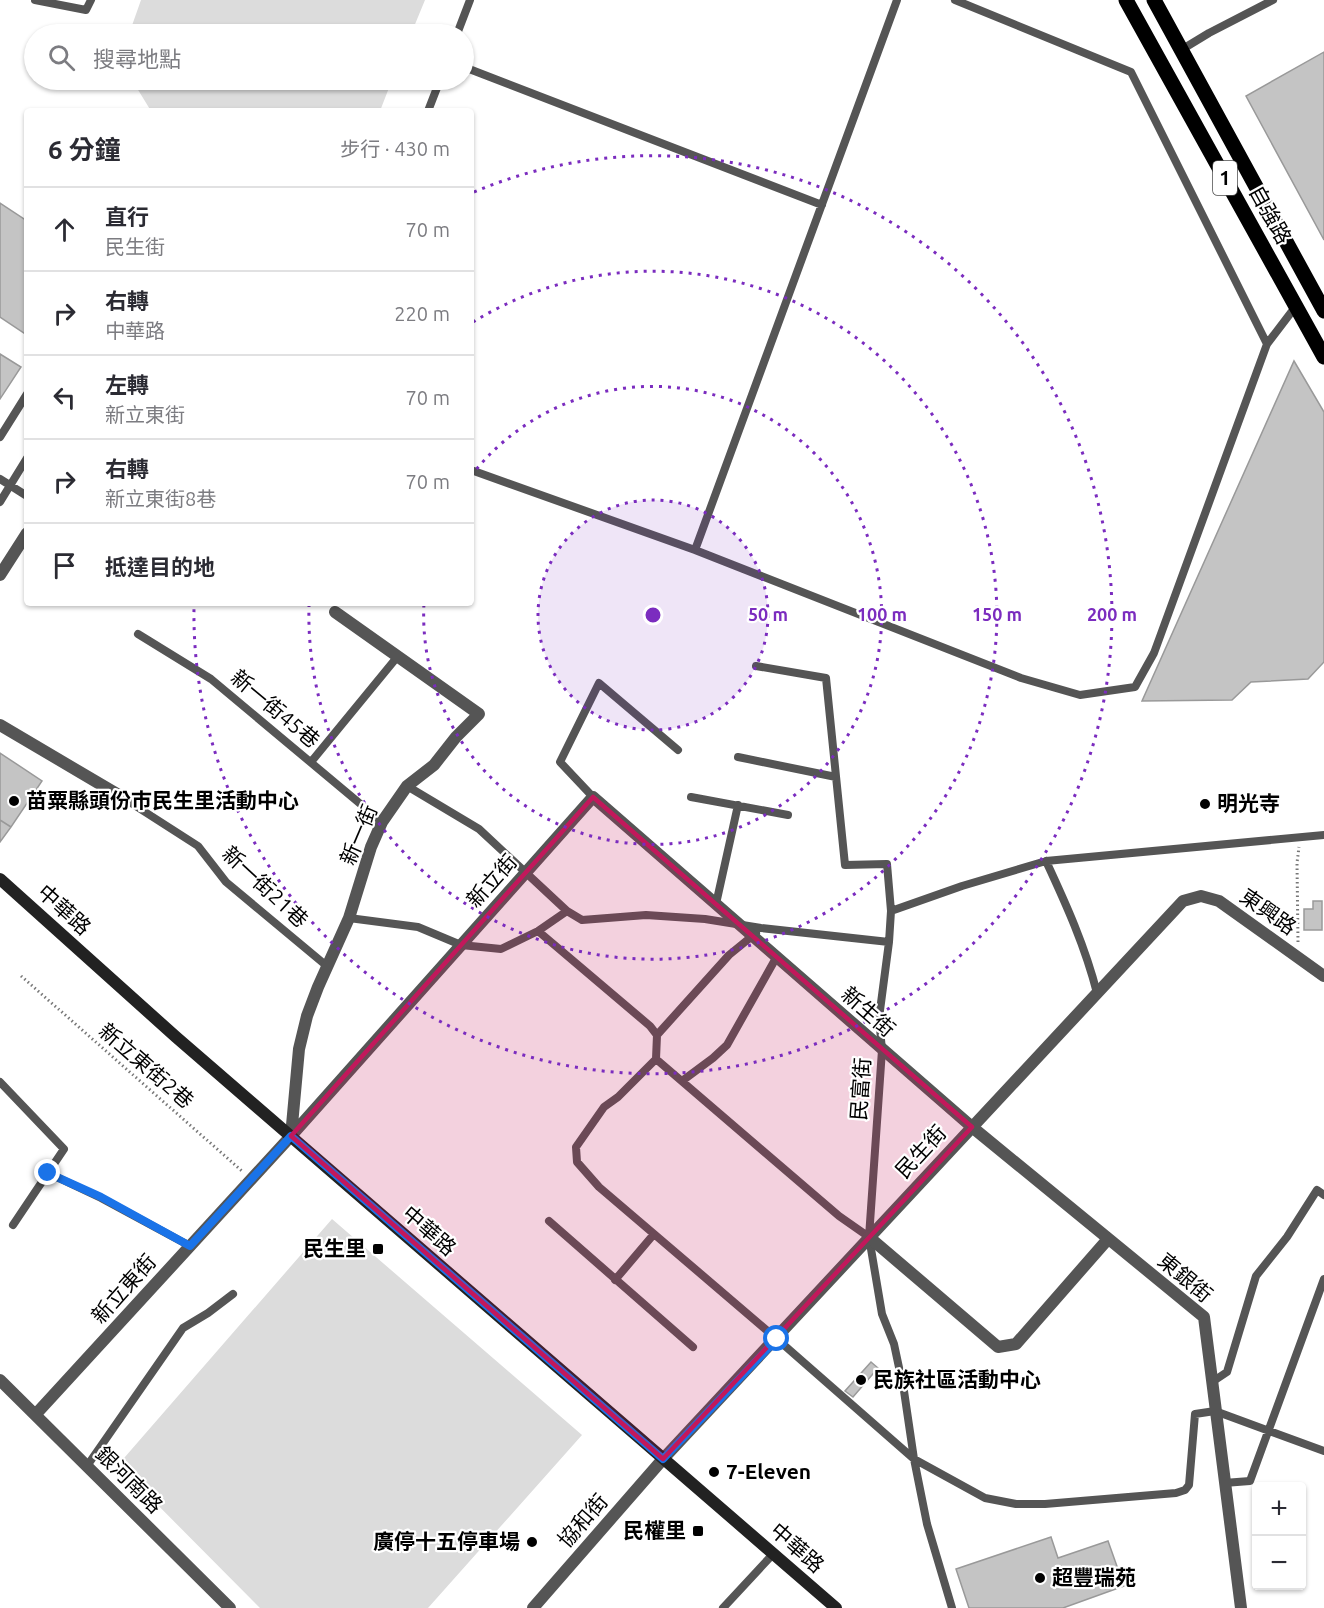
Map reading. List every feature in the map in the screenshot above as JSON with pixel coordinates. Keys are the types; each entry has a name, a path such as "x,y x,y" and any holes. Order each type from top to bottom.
{"main road":[{"name":"自強路","path":"1126,0 1324,357"},
{"name":"自強路","path":"1154,0 1324,311"},
{"path":"1162,64 1181,50"},
{"path":"1296,306 1314,293"}],"street":[{"path":"0,575 24,538"},
{"name":"新一街","path":"291,1136 299,1049 307,1016 349,918 370,847 382,822 407,786 434,765 456,737 479,714 335,612"},
{"path":"0,725 117,794"},
{"path":"593,797 740,925"},
{"name":"新立街","path":"291,1136 593,797"},
{"name":"中華路","path":"0,879 176,1037 837,1608"},
{"name":"民生街","path":"663,1459 1183,901 1201,896 1219,901"},
{"name":"東興路","path":"1219,901 1324,976"},
{"name":"新生街","path":"740,925 756,932 776,958 972,1127"},
{"name":"東銀街","path":"972,1127 1204,1317 1241,1608"},
{"name":"新立東街","path":"36,1414 291,1136"},
{"path":"869,1237 999,1347 1016,1344 1108,1239"},
{"name":"銀河南路","path":"0,1380 230,1608"},
{"name":"協和街","path":"532,1608 663,1459"}],"lane":[{"path":"34,0 86,10 91,0"},
{"path":"461,24 470,0"},
{"path":"695,550 897,0"},
{"path":"955,0 1131,72 1267,344"},
{"path":"1181,50 1273,0"},
{"path":"474,71 822,204"},
{"path":"429,108 436,90"},
{"path":"474,471 695,550 1021,678 1080,695 1135,687 1154,653 1267,344 1296,306"},
{"path":"0,437 24,399"},
{"path":"0,502 24,463"},
{"path":"0,479 24,494"},
{"name":"新一街45巷","path":"138,634 211,679 382,822"},
{"path":"311,762 398,656"},
{"path":"738,757 836,777 826,678 756,666"},
{"path":"593,797 560,762 599,683 678,750"},
{"name":"民富街","path":"836,777 845,865 887,864 891,912 879,1018 882,1050 869,1237 882,1314 894,1344 904,1391 927,1524 952,1608"},
{"path":"407,786 478,829 567,911 582,920 646,915 705,919 740,925"},
{"name":"新一街21巷","path":"117,794 198,846 226,882 328,967"},
{"path":"692,798 788,814"},
{"path":"716,904 738,805"},
{"path":"891,912 962,886 1046,861 1301,836 1324,836"},
{"path":"1046,861 1073,919 1088,961 1096,993"},
{"path":"349,918 418,927 461,945 501,949 538,931 567,911"},
{"path":"538,931 650,1026 657,1035"},
{"path":"889,942 756,932 729,955 657,1035 656,1059 618,1097 604,1107 576,1147 577,1162 599,1187 914,1459 985,1498 1016,1504 1045,1504 1176,1493 1185,1490 1189,1485 1195,1414 1215,1412 1324,1451"},
{"path":"682,1081 727,1045 776,958"},
{"path":"656,1059 839,1216 869,1237"},
{"path":"0,1082 64,1149 13,1225"},
{"path":"48,1173 101,1197 190,1246"},
{"path":"1212,1382 1227,1372 1256,1276 1287,1237 1317,1190 1324,1195"},
{"path":"549,1221 693,1347"},
{"path":"615,1280 654,1234"},
{"path":"1224,1483 1250,1481 1324,1279"},
{"path":"87,1466 183,1328 233,1294"},
{"path":"723,1608 774,1553"}],"path":[{"path":"1299,958 1297,863 1301,836"},
{"name":"新立東街2巷","path":"21,976 251,1179"}],"highlighted area":[{"path":"593,797 972,1127 663,1459 291,1136"}],"shaded area":[{"path":"141,0 425,0 415,24 133,24"},
{"path":"138,90 388,90 381,108 149,108"},
{"path":"332,1219 582,1435 428,1608 260,1608 118,1465"}],"building":[{"path":"1324,52 1324,240 1246,96"},
{"path":"0,203 24,219 24,333 0,317"},
{"path":"0,354 21,367 0,399"},
{"path":"1294,361 1324,412 1324,662 1308,679 1251,682 1232,700 1142,701"},
{"name":"苗粟縣頭份巿民生里活動中心","path":"0,753 42,781 11,827 0,820"},
{"path":"0,820 11,827 0,842"},
{"path":"1313,901 1322,901 1322,930 1304,930 1304,909 1313,909"},
{"name":"民族社區活動中心","path":"871,1362 878,1368 853,1397 845,1391"},
{"name":"超豐瑞苑","path":"1051,1537 1058,1558 1108,1541 1124,1586 1063,1608 969,1608 956,1569"}],"place":[{"name":"苗粟縣頭份巿民生里活動中心","path":"14,801"},
{"name":"明光寺","path":"1205,804"},
{"name":"民生里","path":"378,1249"},
{"name":"民族社區活動中心","path":"861,1380"},
{"name":"7-Eleven","path":"714,1472"},
{"name":"民權里","path":"698,1531"},
{"name":"廣停十五停車場","path":"532,1542"},
{"name":"超豐瑞苑","path":"1040,1578"}],"route":[{"path":"48,1173 70,1181 190,1246 291,1136 663,1459 777,1339"}]}
